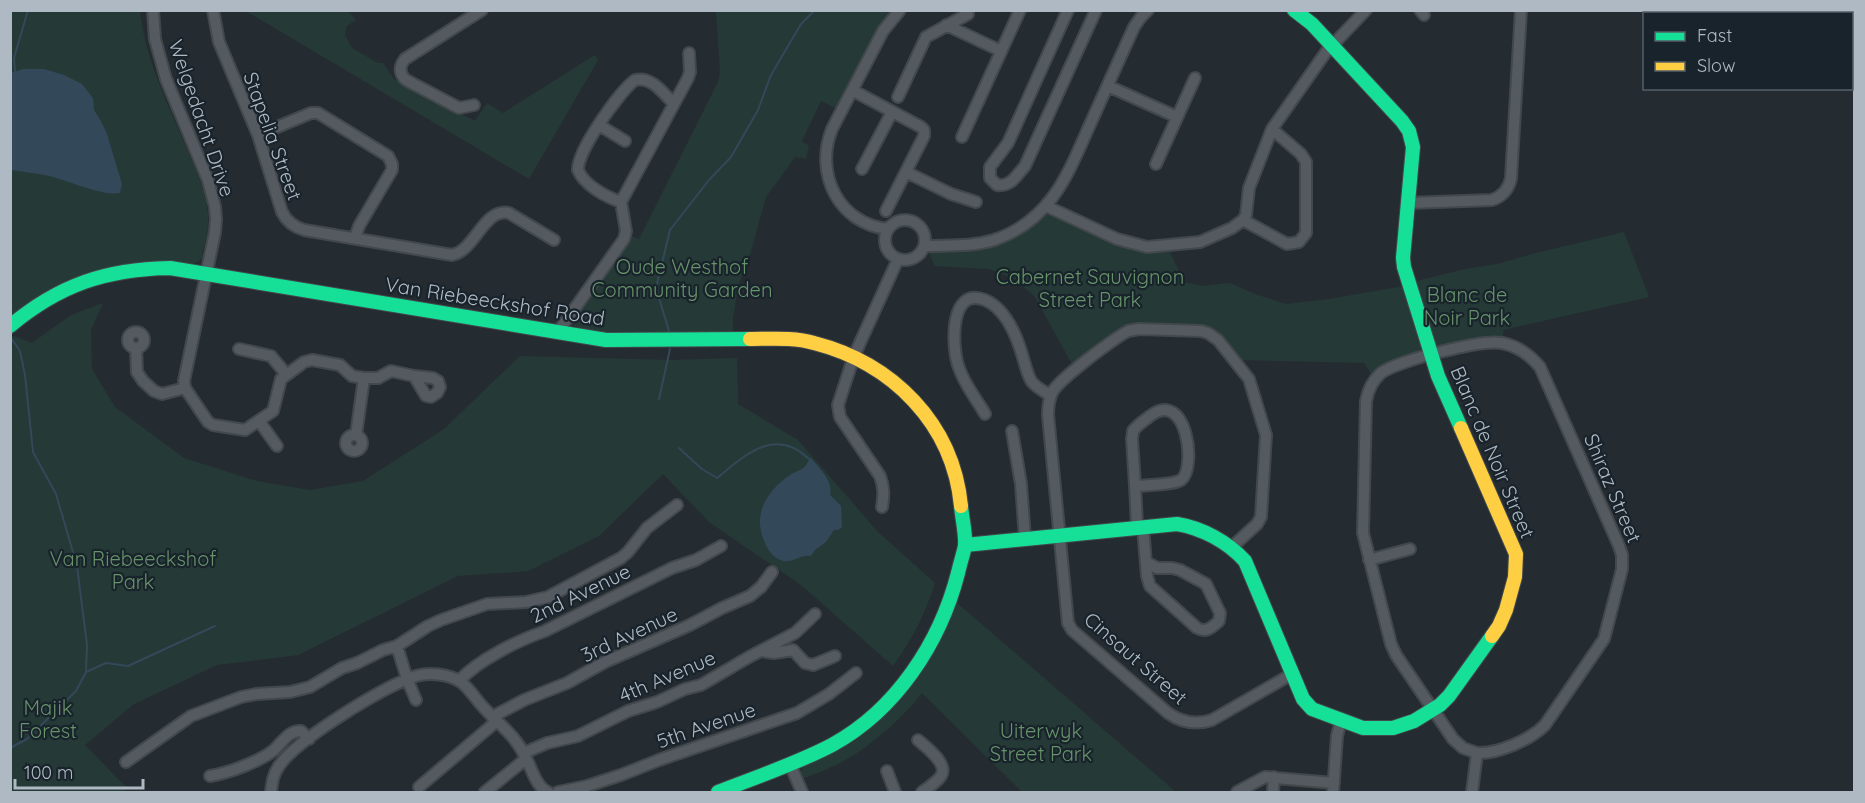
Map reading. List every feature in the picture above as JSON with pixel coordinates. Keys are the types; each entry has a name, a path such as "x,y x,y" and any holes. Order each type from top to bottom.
{"street":[{"name":"Welgedacht Drive","path":"153,10 155,39 166,79 208,180 215,207 215,232 187,362 185,388"},
{"name":"Stapelia Street","path":"213,10 219,42 258,135 280,208 287,220 294,226 304,230 452,255 464,250 482,226 498,213 509,213 554,240"},
{"path":"474,105 459,108 406,80 401,74 401,68 403,62 408,58 482,10"},
{"path":"888,229 879,228 850,213 838,200 827,176 825,157 832,129 883,31 900,10"},
{"path":"962,137 1020,10"},
{"path":"1068,10 1008,143 990,167 990,178 997,185 1005,186 1010,183 1026,166 1096,10"},
{"path":"925,246 960,246 992,240 1022,226 1046,206 1066,178 1137,22 1148,10"},
{"name":"Blanc de Noir Street","path":"964,545 1178,524 1189,525 1232,547 1242,556 1303,699 1321,713 1369,729 1393,728 1409,723 1444,701 1503,619 1515,577 1517,561 1438,376 1404,267 1413,147 1409,131 1332,45 1294,10"},
{"path":"1046,206 1117,239 1147,247 1200,242 1232,228 1243,220 1247,210 1249,188 1272,129 1332,45 1366,10"},
{"path":"1408,203 1492,200 1502,195 1508,187 1511,178 1521,10"},
{"path":"898,97 924,39 930,33 968,14"},
{"path":"946,25 1001,51"},
{"path":"558,332 624,239 626,231 621,202 689,75 689,53"},
{"path":"1156,164 1195,78"},
{"path":"621,202 611,199 582,178 578,170 579,160 609,108 630,84 638,79 652,82 674,104"},
{"path":"1108,86 1177,117"},
{"path":"852,90 921,127 925,132 886,211"},
{"path":"862,169 892,112"},
{"path":"258,135 310,113 318,113 388,156 392,170 359,226 355,238"},
{"path":"599,125 626,141"},
{"path":"1243,220 1287,244 1299,242 1306,233 1306,162 1301,154 1272,129"},
{"path":"906,172 951,194 976,202"},
{"path":"901,220 916,223 925,236 925,246 912,260 898,259 888,252 885,240 888,229 901,220"},
{"path":"882,507 884,486 844,423 838,411 838,405 854,356 898,259"},
{"name":"Van Riebeeckshof Road","path":"10,326 56,293 79,282 130,269 157,268 206,273 606,340 779,339 813,342 854,356 881,372 906,392 922,410 936,429 951,459 959,486 964,529 964,545 952,596 928,648 910,676 887,703 861,726 833,744 790,764 718,792"},
{"path":"985,414 962,375 955,356 955,320 961,305 967,300 977,298 997,308 1019,343 1031,381 1051,396 1064,379 1128,331 1140,329 1202,331 1214,336 1249,380 1266,435 1262,517 1232,547"},
{"name":"Shiraz Street","path":"1433,710 1393,650 1362,526 1366,401 1374,380 1384,371 1431,355 1491,342 1514,346 1535,361 1544,375 1619,546 1623,560 1604,639 1545,725 1534,734 1496,752 1473,752"},
{"path":"136,348 137,372 154,391 162,394 185,388 208,422 213,425 246,430 273,411 281,379 304,362 312,360 340,365 352,376 364,378 378,378 391,371 414,376"},
{"path":"239,349 272,356 286,374"},
{"path":"356,435 364,378"},
{"name":"Cinsaut Street","path":"1051,396 1048,415 1066,616 1070,627 1174,717 1192,723 1212,720 1292,674"},
{"path":"1135,486 1176,482 1185,476 1187,438 1181,421 1172,412 1154,413 1133,432 1135,486 1140,528 1150,586 1197,628 1208,630 1219,621 1220,613 1206,584 1180,570 1157,568 1146,562"},
{"path":"259,421 277,446"},
{"path":"1012,431 1021,484 1025,539"},
{"path":"126,762 200,711 256,694 290,692 310,687 342,668 382,650 397,646 428,626 487,604 526,602 548,597 621,558 647,528 677,505"},
{"name":"2nd Avenue","path":"459,681 487,660 524,639 545,631 672,568 696,560 721,546"},
{"path":"1370,560 1410,549"},
{"name":"3rd Avenue","path":"419,786 495,719 524,699 567,683 605,662 750,596 772,572"},
{"name":"4th Avenue","path":"523,757 547,743 578,736 628,711 657,702 685,689 701,686 795,633 815,614"},
{"path":"397,646 416,700"},
{"path":"762,651 774,653 793,650 805,663 813,665 835,656"},
{"name":"5th Avenue","path":"558,792 621,776 659,760 797,713 829,694 856,673"},
{"path":"271,792 278,766 331,722 407,679 430,674 459,681 510,732 540,787 548,792"},
{"path":"1433,710 1458,745 1473,752 1472,792"},
{"path":"1237,792 1262,778 1274,777 1334,788 1337,736 1341,720"},
{"path":"210,776 264,757 294,731 301,731 309,739"},
{"path":"918,740 941,763 943,768 940,777 922,792"},
{"path":"485,792 523,757"},
{"path":"790,764 802,792"},
{"path":"887,771 895,792"},
{"path":"1273,792 1274,777"}],"green space":[{"path":"10,11 140,11 152,64 205,197 208,229 202,254 204,256 199,261 191,264 145,263 11,319"},
{"path":"246,11 348,11 356,20 347,26 345,35 352,48 378,63 383,63 394,79 475,121 487,103 503,113 595,55 598,60 529,179"},
{"name":"Oude Westhof Community Garden","path":"716,11 894,11 880,27 837,109 821,101 802,141 809,146 806,159 795,157 766,197 738,287 733,332 624,335 576,328 573,318 629,235 639,239 718,82 720,72"},
{"name":"Cabernet Sauvignon Street Park","path":"1047,214 1053,214 1135,251 1169,250 1184,282 1203,286 1230,283 1286,304 1405,286 1422,347 1417,354 1372,375 1364,363 1239,360 1223,338 1135,324 1126,327 1073,366 1035,297 1015,279 989,269 935,266 929,253 937,250 953,250"},
{"name":"Blanc de Noir Park","path":"1624,232 1649,297 1503,330 1503,339 1441,348 1435,345 1413,282 1465,269 1497,264"},
{"name":"Van Riebeeckshof Park","path":"103,303 91,330 92,369 115,407 184,458 257,481 310,490 363,481 444,429 520,356 670,360 737,358 738,404 798,440 878,532 935,583 917,626 893,666 801,585 709,522 663,474 599,536 528,571 458,576 298,655 217,665 134,704 85,745 128,789 122,792 11,792 10,338 14,336 32,343 71,315"},
{"name":"Uiterwyk Street Park","path":"955,601 1176,792 1022,792 922,693 894,724 859,752 836,765 801,779 801,771 806,763 865,729"}],"water":[{"path":"23,69 44,69 64,75 82,84 93,98 94,110 107,134 122,184 120,193 105,193 49,176 11,170 11,73"},
{"path":"811,458 828,480 830,495 841,506 842,527 834,530 826,542 811,556 788,561 780,560 771,554 764,541 760,528 762,510 776,487 790,475 805,467"}],"waterway":[{"path":"15,72 14,58 28,10"},
{"path":"669,331 656,288 670,230 709,180 731,157 758,110 771,75 801,24 815,10"},
{"path":"11,338 20,351 25,375 33,452 56,494 77,566 87,645 86,672"},
{"path":"659,399 670,349"},
{"path":"679,448 702,469 717,478 749,453 772,444 796,449 809,459"},
{"path":"10,748 27,739 76,691 86,672 106,663 128,666 215,626"}],"traffic: fast":[{"path":"1294,10 1312,24 1409,131 1413,147 1404,267 1438,376 1461,428"},
{"path":"10,326 47,300 84,282 125,272 170,268 606,340 750,339"},
{"path":"718,792 832,745 855,730 895,694 927,649 950,599 965,546 961,506"},
{"path":"965,545 1177,524 1205,532 1223,542 1245,561 1303,699 1312,709 1363,728 1393,728 1414,721 1440,705 1492,636"}],"traffic: slow":[{"path":"750,339 790,339 814,343 842,352 869,365 893,381 932,423 946,448 956,476 961,506"},
{"path":"1461,428 1516,554 1515,577 1506,610 1492,636"}],"park label":[{"name":"Majik Forest","path":"48,718"}]}
